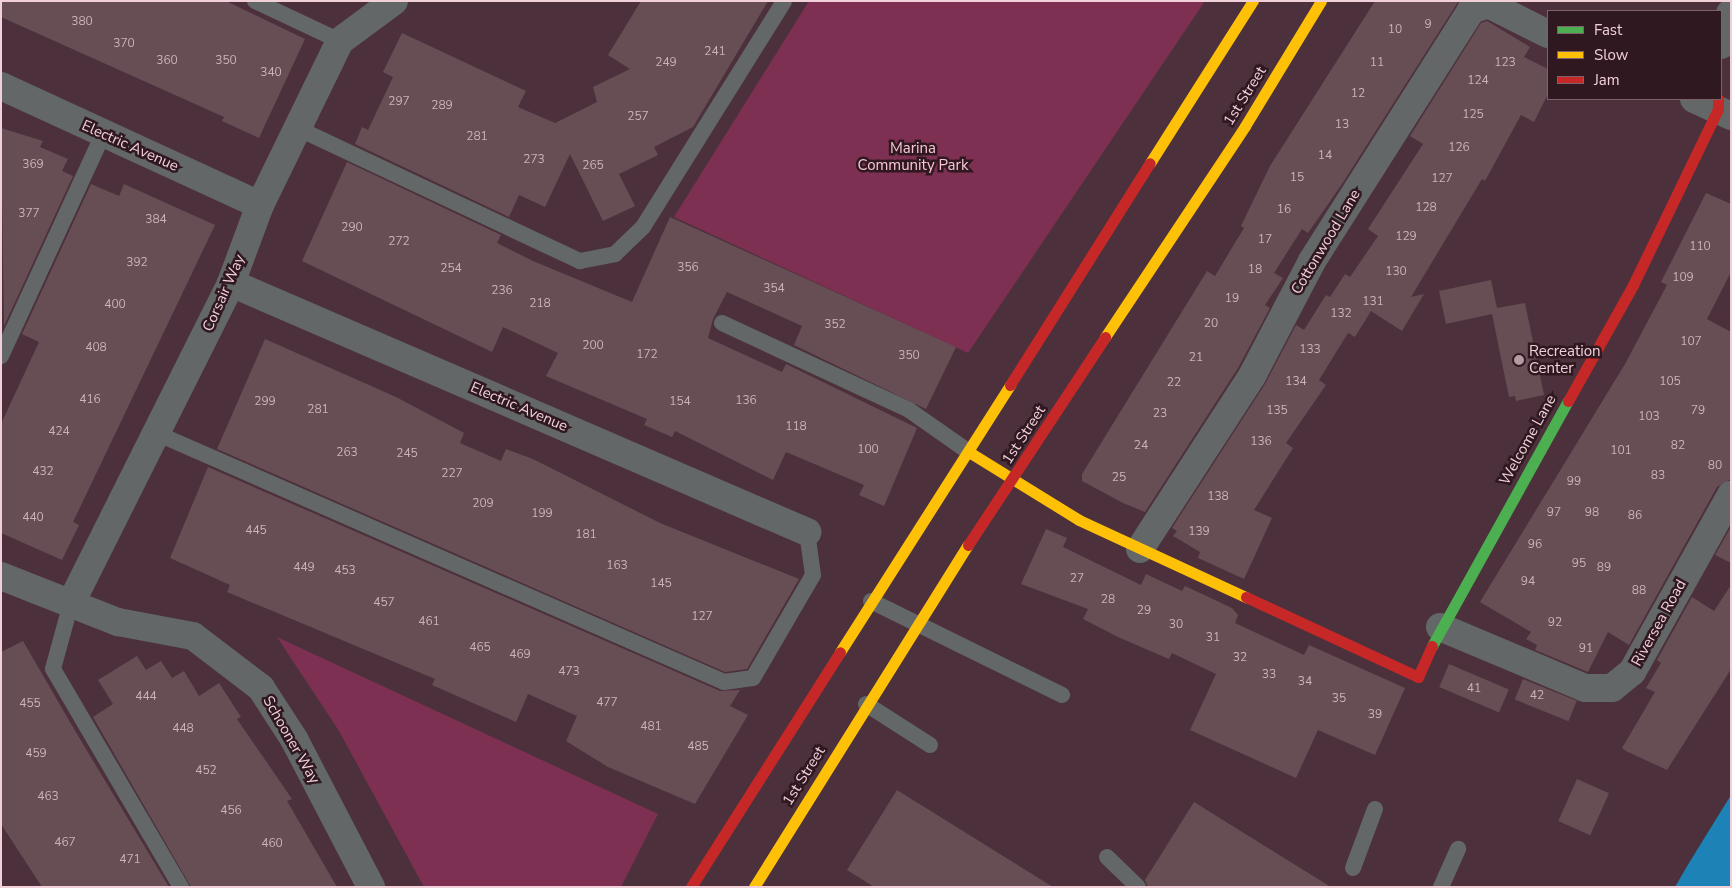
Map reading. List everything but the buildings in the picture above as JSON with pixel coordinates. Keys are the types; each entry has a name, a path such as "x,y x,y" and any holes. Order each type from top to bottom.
{"main road":[{"path":"691,887 871,601 969,452 1253,1"},
{"name":"1st Street","path":"754,887 915,625 1013,480 1321,1"},
{"name":"Welcome Lane","path":"1140,549 1418,678 1440,627 1633,285 1715,106"},
{"path":"969,452 1079,520 1140,549"}],"street":[{"name":"Corsair Way","path":"71,603 231,283 260,205 340,41 394,1"},
{"name":"Cottonwood Lane","path":"1140,549 1252,376 1312,261 1471,10 1488,4 1547,34"},
{"path":"1722,40 1729,9"},
{"name":"Electric Avenue","path":"1,86 260,205"},
{"name":"Electric Avenue","path":"231,283 807,532"},
{"name":"Riversea Road","path":"1440,627 1585,688 1612,688 1632,672 1731,495"},
{"name":"Schooner Way","path":"1,576 118,622 193,636 261,688 294,738 370,887"}],"lane":[{"path":"254,1 340,41"},
{"path":"297,128 580,261 616,254 642,227 784,1"},
{"path":"1,356 103,134"},
{"path":"722,323 909,410 969,452"},
{"path":"156,433 724,682 753,678 813,576 807,532"},
{"path":"871,601 915,625 1062,695"},
{"path":"71,603 53,669 181,887"},
{"path":"866,704 930,744"},
{"path":"1353,868 1376,809"},
{"path":"1441,887 1458,849"},
{"path":"1108,857 1138,887"}],"green space":[{"name":"Marina Community Park","path":"809,1 1205,1 968,353 674,217"},
{"path":"277,637 658,814 621,887 424,887 339,731"}],"water":[{"path":"1731,795 1731,887 1675,887 1689,863"}],"traffic: fast":[{"path":"1432,646 1568,401"}],"traffic: slow":[{"path":"1150,163 1253,1"},
{"path":"1105,337 1245,126 1321,1"},
{"path":"840,652 1010,385"},
{"path":"969,452 1079,520 1246,597"},
{"path":"754,887 968,545"}],"traffic: jam":[{"path":"1568,401 1633,285 1718,109 1718,100"},
{"path":"1010,385 1150,163"},
{"path":"968,545 1105,337"},
{"path":"1246,597 1418,677 1432,646"},
{"path":"691,887 840,652"}],"place":[{"name":"Recreation Center","path":"1519,360"}]}
